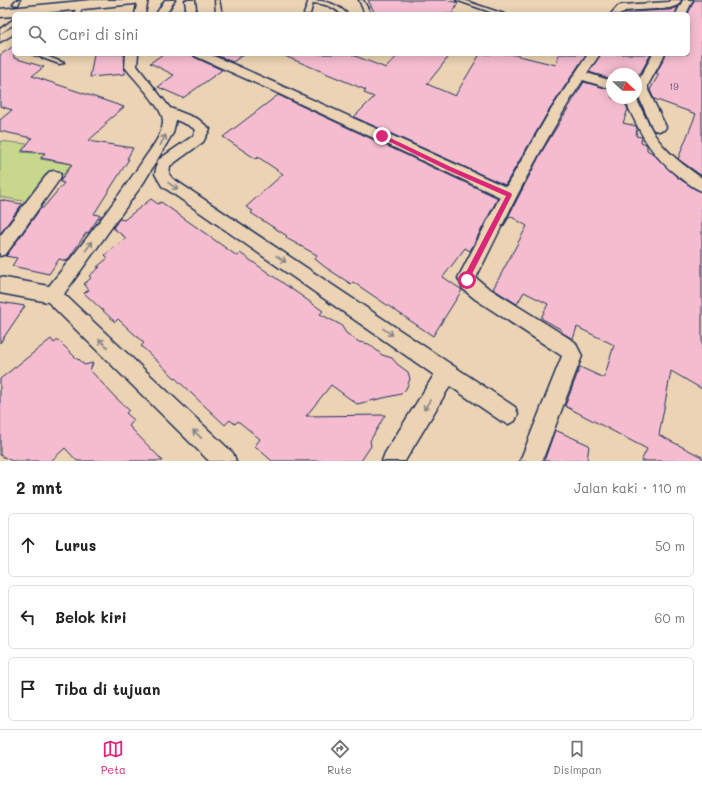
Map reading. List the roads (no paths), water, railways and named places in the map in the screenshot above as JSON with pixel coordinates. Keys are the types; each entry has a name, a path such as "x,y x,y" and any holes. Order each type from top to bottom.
{"highway":[{"path":"0,13 25,9 55,0"},
{"path":"0,5 25,9 79,9 134,0"}],"street":[{"path":"140,12 143,0"},
{"path":"162,12 170,0"},
{"path":"187,12 190,9 190,0"},
{"path":"618,12 621,8 670,5 674,4 676,0"},
{"path":"682,12 688,0"},
{"path":"0,39 6,29"},
{"path":"53,295 154,156 168,131 170,122 166,111 138,73 131,67 132,56"},
{"path":"138,73 140,56"},
{"path":"204,56 278,88 509,195"},
{"path":"531,461 572,356 568,348 481,293 469,284 467,280 509,195 555,113 593,56"},
{"path":"658,56 642,85 642,90 645,100 659,127"},
{"path":"580,75 606,83"},
{"path":"633,104 646,131 656,146 687,175 702,185"},
{"path":"166,111 193,122 203,129 198,139 163,164 162,174 167,182 508,414"},
{"path":"2,243 54,176"},
{"path":"0,285 53,295 225,461"},
{"path":"393,461 446,372"}],"lane":[{"path":"217,0 219,12"},
{"path":"361,0 367,12"},
{"path":"458,0 495,12"},
{"path":"308,12 312,1 332,4 342,12"},
{"path":"0,32 6,29"},
{"path":"41,56 60,62"}]}
